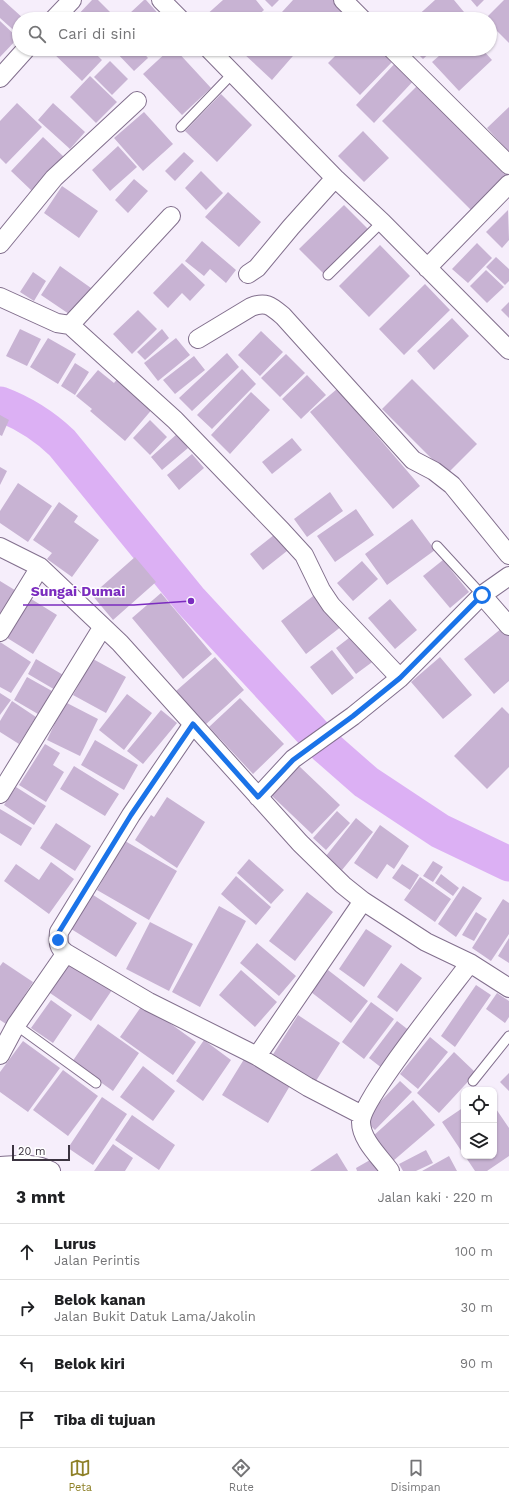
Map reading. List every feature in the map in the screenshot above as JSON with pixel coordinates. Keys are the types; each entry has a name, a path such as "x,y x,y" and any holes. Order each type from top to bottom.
{"street":[{"path":"61,12 72,0"},
{"path":"161,0 173,12"},
{"path":"343,0 355,12"},
{"path":"0,78 20,56"},
{"path":"216,56 335,178 382,222 509,350"},
{"path":"399,56 509,165"},
{"path":"0,244 54,178 137,101"},
{"path":"248,274 257,268 335,178"},
{"path":"427,268 508,187"},
{"path":"70,325 171,216"},
{"path":"0,297 57,323 70,325 175,420 304,555 321,590 331,605 400,678"},
{"path":"198,339 251,307 260,303 271,306 283,316 413,460 434,471 452,485 509,555"},
{"path":"0,547 40,567 102,628 120,643 321,865 363,901 426,942 470,963 509,988"},
{"path":"0,632 40,567"},
{"path":"258,797 293,760 353,716 400,678 482,595 509,576"},
{"path":"482,595 509,626"},
{"path":"0,794 102,628"},
{"path":"193,724 131,815 59,932 59,945 61,950 149,1002 257,1056 308,1087 362,1115"},
{"path":"257,1056 363,901"},
{"path":"0,1055 16,1025 66,953"},
{"path":"390,1171 364,1133 362,1115 370,1099 470,963"},
{"path":"0,1166 30,1164 51,1171"}],"lane":[{"path":"181,127 233,73"},
{"path":"328,275 382,222"},
{"path":"438,546 482,595"},
{"path":"16,1025 96,1083"},
{"path":"473,1081 509,1036"}],"building":[{"path":"0,0 3,0 16,12 12,12 12,29 0,18"},
{"path":"92,0 98,0 110,12 81,12"},
{"path":"144,0 146,0 157,12 131,12"},
{"path":"223,0 256,0 264,10 262,12 210,12"},
{"path":"265,0 279,0 272,7"},
{"path":"293,0 335,0 348,12 282,12"},
{"path":"435,0 454,0 464,12 422,12"},
{"path":"471,0 484,0 477,7"},
{"path":"504,0 509,0 509,43 497,31 497,12 492,12"},
{"path":"0,21 12,32 12,44 0,57"},
{"path":"56,56 98,56 102,60 82,81"},
{"path":"120,56 146,56 148,58 134,71"},
{"path":"162,56 181,56 211,88 182,115 143,74"},
{"path":"246,56 293,56 272,80"},
{"path":"335,56 390,56 394,60 360,95 328,63"},
{"path":"439,56 488,56 492,60 459,91 432,62"},
{"path":"399,59 417,77 374,123 356,105"},
{"path":"110,61 128,79 112,95 94,77"},
{"path":"90,76 117,102 96,123 70,97"},
{"path":"419,84 509,174 472,211 382,121"},
{"path":"221,94 252,125 217,162 185,131"},
{"path":"17,103 42,127 6,164 0,158 0,121"},
{"path":"53,103 85,132 70,149 38,120"},
{"path":"509,107 509,152 487,128"},
{"path":"144,112 173,144 143,171 114,138"},
{"path":"363,131 389,158 364,182 338,156"},
{"path":"43,137 64,157 32,191 11,171"},
{"path":"118,146 137,167 110,191 92,170"},
{"path":"184,152 194,161 175,181 165,171"},
{"path":"201,171 223,193 206,210 185,188"},
{"path":"134,179 148,191 128,213 115,200"},
{"path":"62,186 98,211 79,238 44,213"},
{"path":"228,192 261,222 239,247 205,217"},
{"path":"344,205 370,231 325,275 299,249"},
{"path":"508,210 509,240 502,248 486,232"},
{"path":"202,241 236,270 226,283 210,269 204,276 185,261"},
{"path":"477,243 492,258 468,283 452,269"},
{"path":"380,245 410,276 369,317 339,286"},
{"path":"496,257 509,269 509,281 505,285 486,267"},
{"path":"182,263 205,285 190,301 182,293 168,308 153,293"},
{"path":"60,266 91,288 72,316 41,295"},
{"path":"486,270 504,287 487,303 470,286"},
{"path":"33,272 46,281 34,301 20,292"},
{"path":"425,284 450,310 404,355 379,329"},
{"path":"509,302 509,318 501,310"},
{"path":"138,310 157,329 132,354 113,334"},
{"path":"452,318 469,336 434,370 417,351"},
{"path":"20,329 41,339 27,366 6,356"},
{"path":"162,329 169,338 145,360 137,352"},
{"path":"261,331 283,352 260,376 238,355"},
{"path":"48,338 76,354 58,384 30,367"},
{"path":"176,338 190,355 158,381 144,363"},
{"path":"227,353 239,367 192,411 179,398"},
{"path":"286,354 305,373 280,397 261,378"},
{"path":"194,356 205,370 175,394 163,380"},
{"path":"75,363 89,372 75,395 61,386"},
{"path":"242,369 256,384 212,429 197,415"},
{"path":"98,370 114,383 119,377 154,407 125,441 90,411 92,409 76,396"},
{"path":"307,375 326,395 301,419 282,399"},
{"path":"412,379 477,444 447,474 382,409"},
{"path":"337,389 420,486 393,509 310,412"},
{"path":"251,392 270,410 230,454 211,435"},
{"path":"0,415 9,420 2,436 0,435"},
{"path":"150,420 167,437 150,455 133,438"},
{"path":"177,434 188,448 162,470 151,457"},
{"path":"292,438 302,450 272,474 262,462"},
{"path":"192,454 204,468 179,490 167,475"},
{"path":"0,467 7,471 0,485"},
{"path":"18,483 52,506 28,542 0,523 0,511"},
{"path":"330,492 343,511 307,537 294,519"},
{"path":"59,502 78,516 74,522 99,540 72,577 47,559 52,553 33,540"},
{"path":"356,509 374,535 335,562 317,536"},
{"path":"412,519 435,550 387,585 365,554"},
{"path":"279,531 292,547 263,570 250,554"},
{"path":"135,557 156,582 113,620 92,595"},
{"path":"443,560 469,592 450,608 423,576"},
{"path":"362,561 378,579 353,601 337,583"},
{"path":"0,581 18,592 0,619"},
{"path":"161,593 212,654 183,679 132,618"},
{"path":"317,593 342,626 306,654 281,621"},
{"path":"28,597 57,615 33,654 4,636"},
{"path":"390,599 417,630 395,649 368,618"},
{"path":"502,628 509,636 509,681 494,694 464,659"},
{"path":"354,634 375,660 356,674 336,648"},
{"path":"0,642 31,662 11,693 0,687"},
{"path":"332,650 354,678 332,695 310,667"},
{"path":"215,657 244,690 205,725 176,691"},
{"path":"440,657 472,695 443,719 411,682"},
{"path":"36,659 65,676 57,691 28,674"},
{"path":"93,659 126,677 106,713 73,695"},
{"path":"27,677 52,691 38,714 14,700"},
{"path":"0,693 11,700 0,715"},
{"path":"127,694 152,713 124,750 99,730"},
{"path":"240,698 284,744 253,774 209,727"},
{"path":"12,701 36,717 19,744 0,732 0,721"},
{"path":"65,702 98,719 80,756 47,740"},
{"path":"502,707 509,714 509,767 487,789 454,756"},
{"path":"161,710 177,723 143,764 127,751"},
{"path":"95,740 138,765 124,790 81,765"},
{"path":"45,744 60,753 53,765 64,772 46,802 19,785"},
{"path":"74,766 119,794 105,816 60,789"},
{"path":"299,766 340,805 312,834 271,795"},
{"path":"16,787 46,806 34,825 4,805"},
{"path":"167,797 205,822 177,868 135,840 151,815 154,817"},
{"path":"0,809 32,828 21,846 0,833"},
{"path":"337,811 350,823 326,850 313,838"},
{"path":"356,818 373,832 342,870 326,856"},
{"path":"56,823 91,846 75,871 40,848"},
{"path":"380,825 409,846 394,869 387,864 377,879 354,863"},
{"path":"125,841 177,871 149,920 97,890"},
{"path":"249,859 284,890 271,904 237,873"},
{"path":"433,861 443,867 433,882 423,876"},
{"path":"51,862 74,879 49,914 4,881 16,864 39,880"},
{"path":"402,864 419,875 410,890 392,878"},
{"path":"441,874 459,888 453,896 435,883"},
{"path":"236,876 271,907 256,925 221,894"},
{"path":"420,877 451,899 435,922 404,900"},
{"path":"463,886 482,898 456,937 438,924"},
{"path":"307,892 333,912 295,961 269,941"},
{"path":"90,893 137,923 116,957 68,927"},
{"path":"503,899 509,903 509,934 491,961 472,948"},
{"path":"219,906 246,921 200,1007 172,992"},
{"path":"476,912 487,919 474,941 462,935"},
{"path":"150,922 193,944 169,991 126,969"},
{"path":"366,929 392,946 364,987 339,969"},
{"path":"509,938 509,963 498,956"},
{"path":"257,943 296,976 279,996 240,963"},
{"path":"3,962 33,982 6,1024 0,1020 0,966"},
{"path":"71,962 112,990 91,1021 50,993"},
{"path":"401,963 422,978 397,1012 377,997"},
{"path":"241,970 277,1002 255,1027 219,995"},
{"path":"328,970 368,1001 351,1023 311,992"},
{"path":"476,985 491,995 455,1047 441,1036"},
{"path":"497,993 509,1001 509,1017 505,1023 486,1009"},
{"path":"51,1000 72,1015 53,1043 31,1028"},
{"path":"371,1002 394,1019 364,1059 342,1042"},
{"path":"143,1004 196,1042 173,1075 120,1037"},
{"path":"298,1015 340,1043 314,1084 272,1056"},
{"path":"397,1021 415,1035 387,1072 369,1058"},
{"path":"98,1024 139,1053 113,1091 72,1062"},
{"path":"430,1037 448,1052 418,1089 400,1074"},
{"path":"204,1040 231,1060 203,1101 176,1081"},
{"path":"23,1041 60,1068 28,1112 0,1092 0,1072"},
{"path":"454,1052 476,1073 463,1087 461,1087 461,1089 439,1113 417,1093"},
{"path":"246,1056 291,1084 268,1123 222,1095"},
{"path":"143,1066 175,1091 153,1121 120,1097"},
{"path":"63,1070 98,1096 68,1136 33,1110"},
{"path":"509,1073 509,1091 500,1082"},
{"path":"400,1081 412,1092 375,1130 364,1119"},
{"path":"102,1097 127,1114 93,1165 68,1148"},
{"path":"413,1100 435,1125 393,1161 372,1137"},
{"path":"461,1109 461,1150 442,1122"},
{"path":"497,1110 509,1128 509,1156 487,1171 475,1171 467,1159 497,1159"},
{"path":"132,1115 175,1145 159,1170 115,1140"},
{"path":"113,1144 133,1158 125,1171 94,1171"},
{"path":"426,1150 433,1163 416,1171 403,1171 399,1164"},
{"path":"337,1153 348,1171 310,1171"},
{"path":"377,1156 386,1171 357,1171 356,1168"},
{"path":"449,1156 457,1171 422,1171"}],"waterway":[{"path":"0,404 33,420 62,443 191,601 326,747 366,782 440,831 509,864"}],"place":[{"name":"Sungai Dumai","path":"191,601"}],"route":[{"path":"58,940 59,932 131,815 193,724 258,797 293,760 353,716 400,678 482,595"}]}
